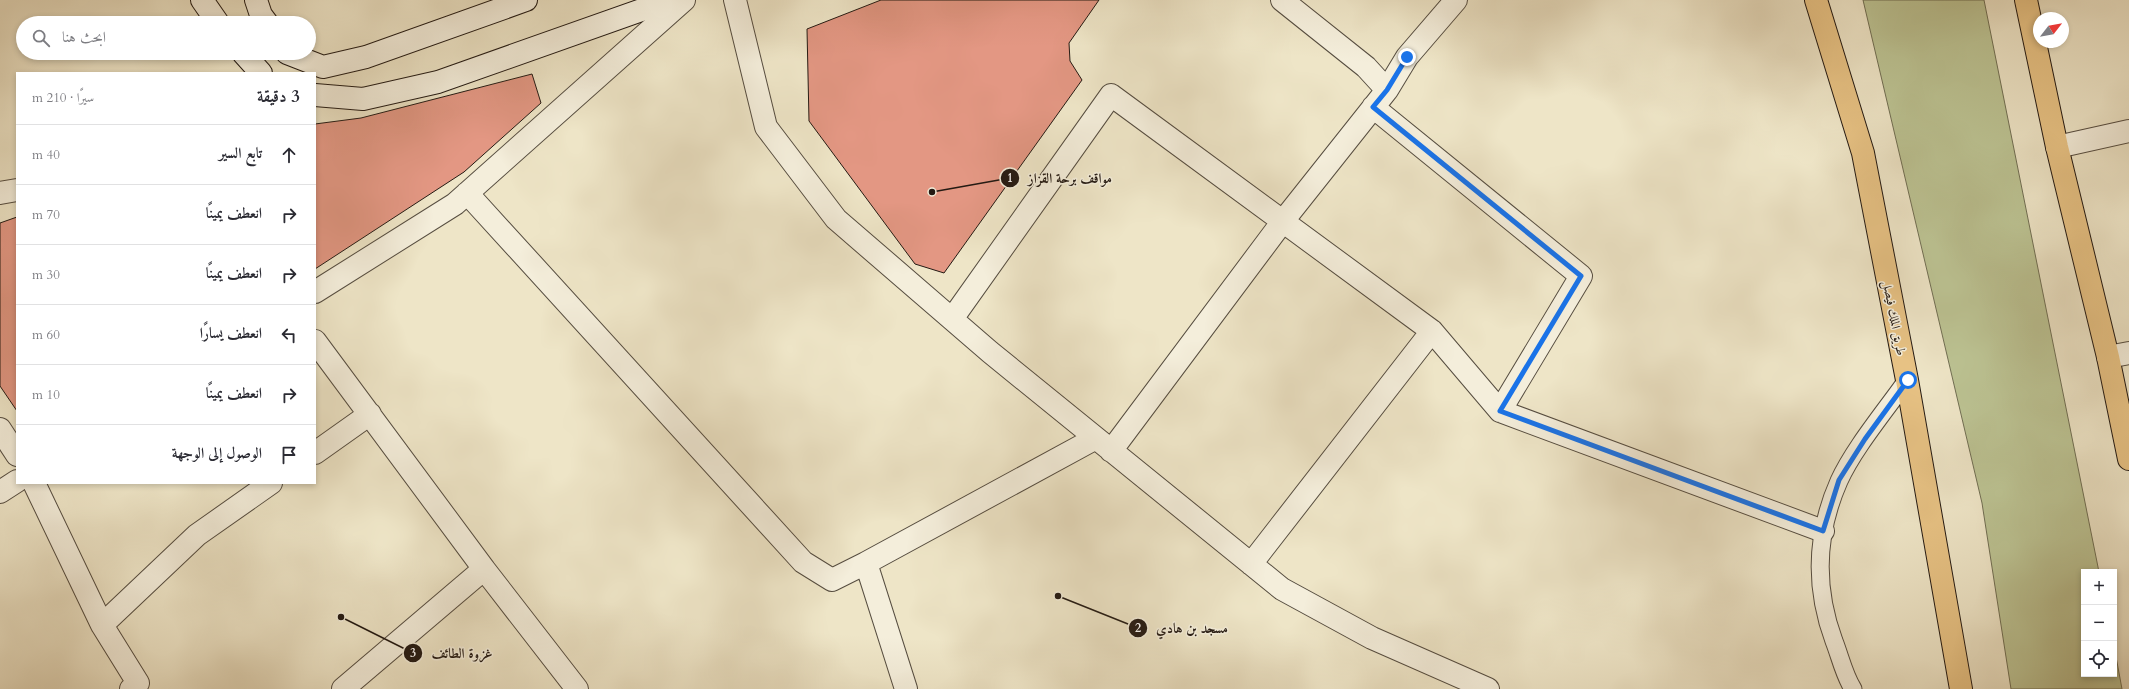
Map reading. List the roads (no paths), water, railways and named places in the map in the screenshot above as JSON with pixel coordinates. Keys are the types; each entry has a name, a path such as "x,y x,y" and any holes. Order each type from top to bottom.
{"highway":[{"name":"طريق الملك فيصل","path":"1816,0 1863,153 1908,380 1961,689"},
{"path":"1832,0 1863,153"},
{"path":"2026,0 2057,147 2119,355 2129,458"}],"street":[{"path":"202,0 213,16"},
{"path":"256,0 262,16"},
{"path":"305,60 323,67 366,57 526,0"},
{"path":"316,95 363,99 438,82 670,0"},
{"path":"316,291 455,204 684,0"},
{"path":"735,0 766,127 836,219 952,319 1282,589 1372,638 1488,689"},
{"path":"1282,0 1366,67 1387,90"},
{"path":"467,193 803,562 832,580 1104,444 1387,90 1407,57 1456,0"},
{"path":"249,60 260,72"},
{"path":"952,319 1111,94 1432,331 1500,411 1823,531"},
{"path":"1373,107 1581,276 1500,411"},
{"path":"2057,147 2129,131"},
{"path":"0,192 16,190"},
{"path":"1251,564 1432,331"},
{"path":"316,342 484,569 577,689"},
{"path":"316,451 370,414"},
{"path":"0,429 16,453"},
{"path":"0,492 16,482"},
{"path":"34,484 102,625 137,687"},
{"path":"102,625 197,535 270,484"},
{"path":"866,563 906,689"},
{"path":"343,689 484,569"}],"lane":[{"path":"1853,689 1828,624 1820,581 1820,543 1839,480 1865,439 1908,380"}],"place":[{"name":"مواقف برحة القزاز","path":"932,192"},
{"name":"مسجد بن هادي","path":"1058,596"},
{"name":"غزوة الطائف","path":"341,617"}]}
